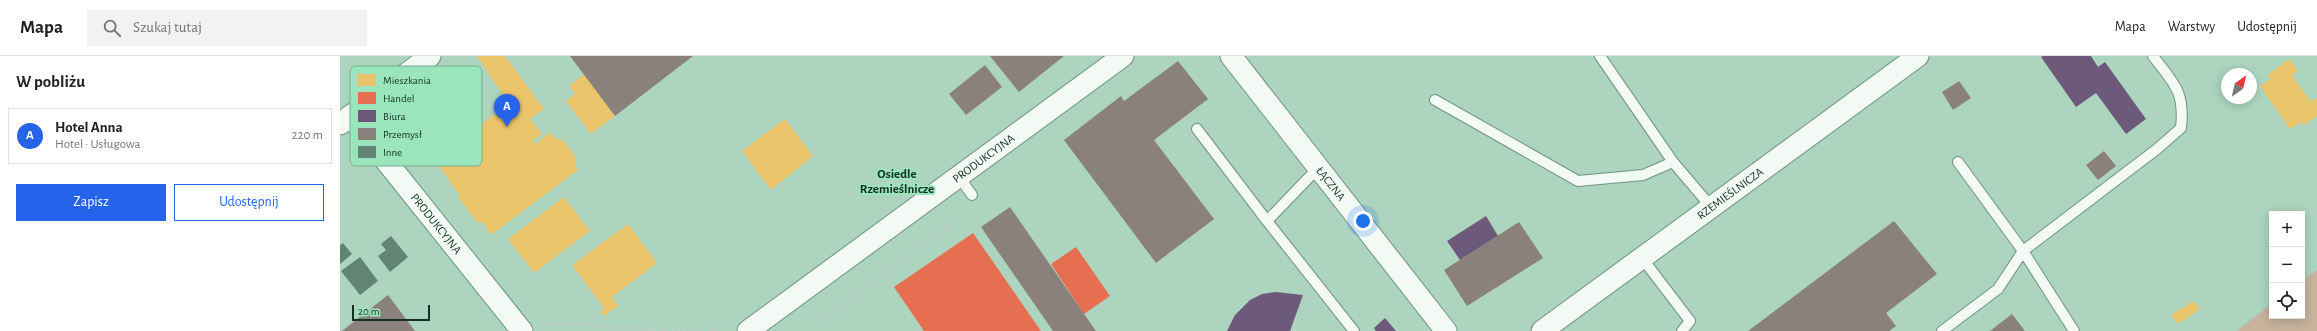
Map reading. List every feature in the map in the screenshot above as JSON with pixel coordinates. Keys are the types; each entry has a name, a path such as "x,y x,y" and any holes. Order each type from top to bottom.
{"street":[{"path":"417,66 430,56"},
{"name":"PRODUKCYJNA","path":"748,331 1123,56"},
{"name":"ŁĄCZNA","path":"1231,56 1446,331"},
{"name":"RZEMIEŚLNICZA","path":"1542,331 1918,56"},
{"name":"PRODUKCYJNA","path":"386,166 530,326"}],"lane":[{"path":"1600,56 1673,162 1712,208"},
{"path":"1942,331 1998,289 2023,250 2156,150 2181,128 2183,107 2176,87 2153,56"},
{"path":"1434,100 1578,181 1643,175 1673,162"},
{"path":"1197,129 1354,331"},
{"path":"1958,162 2023,250 2074,331"},
{"path":"1267,221 1318,168"},
{"path":"959,177 972,195"},
{"path":"1642,258 1690,321 1682,331"}],"path":[{"path":"530,326 708,331 728,325"}],"shaded area":[{"path":"2317,270 2317,331 2236,331 2269,306 2269,319 2305,319 2305,279"}],"building: Mieszkania":[{"path":"477,56 505,56 544,109 530,119 542,134 532,141 535,144 551,132 555,138 564,141 575,156 575,165 578,170 491,235 483,223 476,221 458,197 460,196 439,166 482,166 482,124 500,110 497,105 497,99 503,95"},
{"path":"2289,59 2298,71 2292,75 2311,102 2317,98 2317,116 2303,126 2301,122 2290,129 2260,86 2270,79 2268,75"},
{"path":"584,74 615,116 591,134 566,101 575,94 569,86"},
{"path":"785,119 813,156 771,190 742,151"},
{"path":"564,197 590,231 534,273 508,239"},
{"path":"628,224 657,263 612,297 618,306 604,316 600,312 604,308 572,265"},
{"path":"2193,301 2200,309 2178,324 2171,315"}],"building: Handel":[{"path":"973,233 1041,331 924,331 894,287"},
{"path":"1076,247 1110,296 1084,314 1051,264"}],"building: Biura":[{"path":"2091,56 2098,67 2105,62 2146,119 2126,134 2096,93 2076,107 2041,57"},
{"path":"1486,216 1498,236 1460,260 1447,241"},
{"path":"1276,292 1303,295 1290,331 1227,331 1235,315 1250,300 1262,294"},
{"path":"1385,318 1396,331 1376,331 1374,328"}],"building: Przemysł":[{"path":"570,56 693,56 615,116"},
{"path":"990,56 1064,56 1019,92"},
{"path":"1178,61 1208,99 1154,140 1214,219 1156,263 1064,140 1121,96 1124,101"},
{"path":"985,65 1002,87 966,115 949,94"},
{"path":"1959,81 1971,98 1953,110 1942,92"},
{"path":"2104,151 2116,166 2098,180 2086,165"},
{"path":"1010,207 1096,331 1053,331 981,227"},
{"path":"1894,221 1937,274 1886,313 1896,326 1889,331 1748,331"},
{"path":"1519,222 1543,258 1467,306 1444,270"},
{"path":"388,295 415,331 342,331"},
{"path":"2012,314 2025,331 1990,331"}],"building: Inne":[{"path":"391,236 408,257 390,272 378,256 386,250 381,244"},
{"path":"343,243 352,254 340,264 340,245"},
{"path":"360,257 378,281 360,295 341,271"}],"place":[{"name":"Hotel Anna","path":"507,127"}],"district":[{"name":"Osiedle Rzemieślnicze","path":"897,182"}]}
